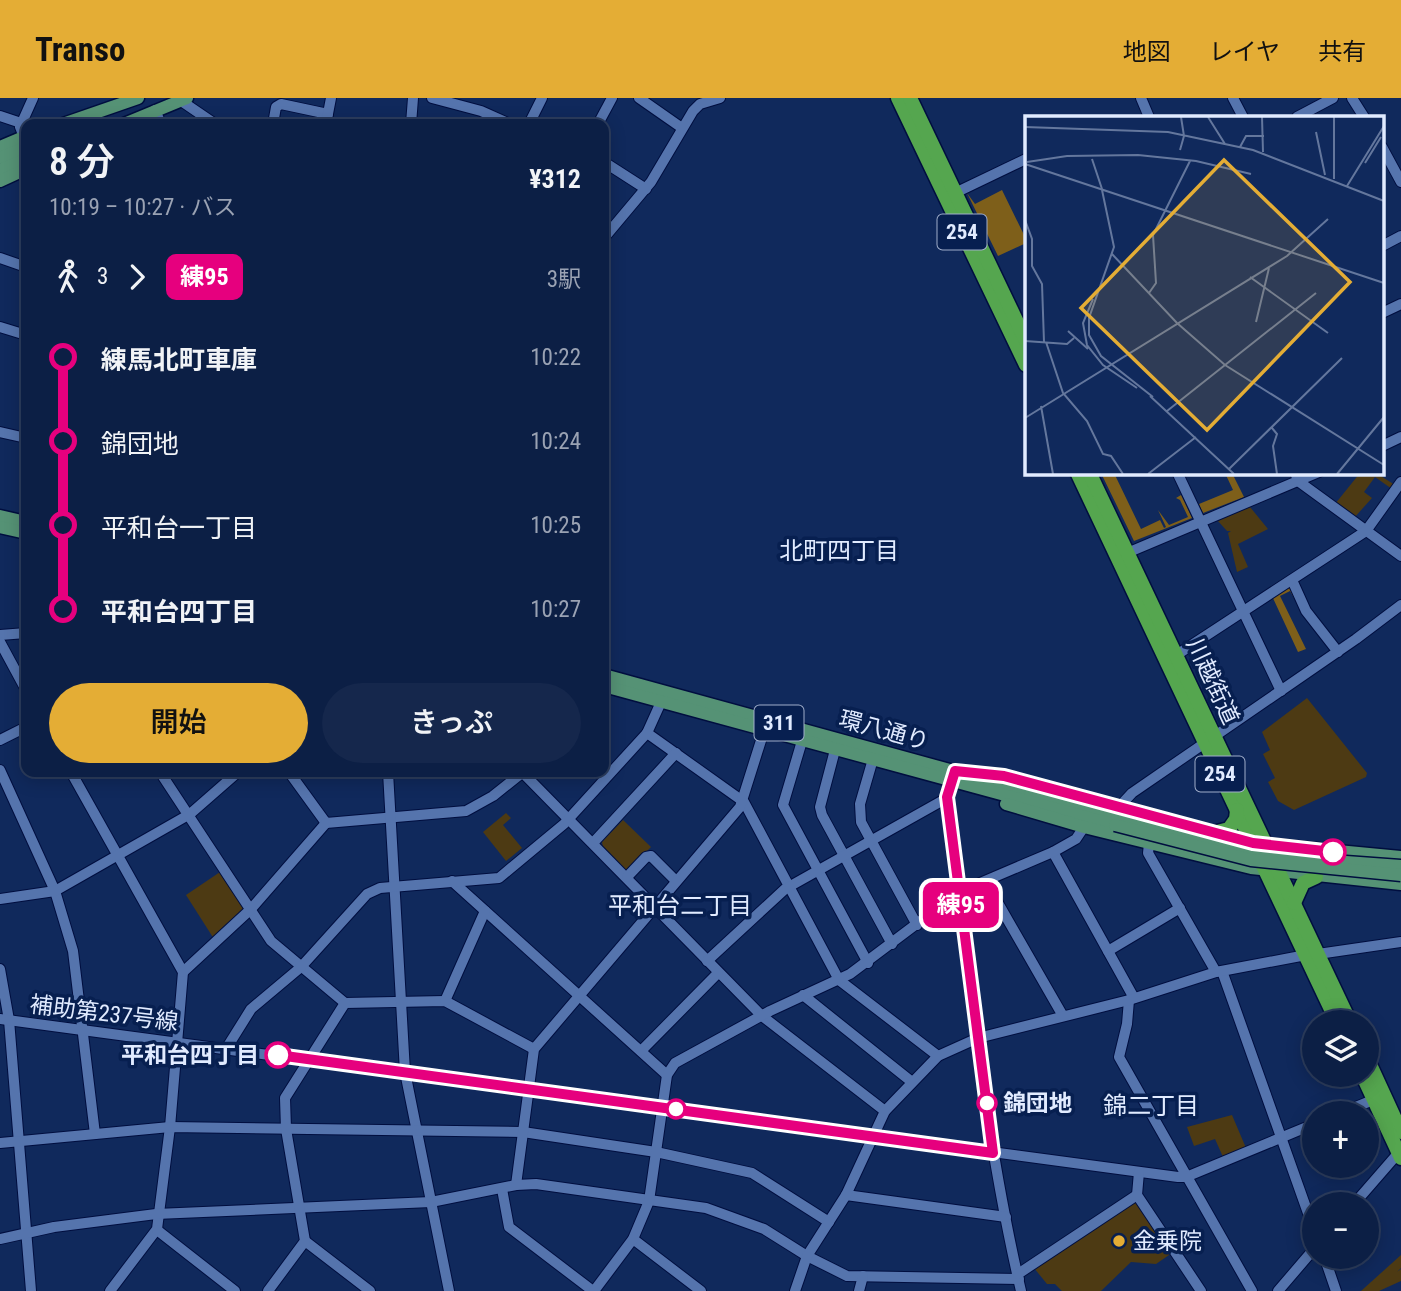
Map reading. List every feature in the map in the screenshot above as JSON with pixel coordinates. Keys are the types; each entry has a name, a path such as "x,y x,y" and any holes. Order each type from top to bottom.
{"highway":[{"name":"254","path":"898,98 1025,361"},
{"name":"254","path":"910,98 1025,337"},
{"name":"川越街道","path":"1078,474 1210,740 1312,955 1343,1010"},
{"name":"川越街道","path":"1090,474 1175,656 1237,810 1259,844"},
{"path":"1213,833 1224,832 1232,826 1237,810"},
{"name":"川越街道","path":"1273,872 1294,903 1333,1010"},
{"path":"1294,903 1303,883 1316,877"},
{"path":"1379,1082 1399,1122"},
{"path":"1368,1087 1400,1153"}],"main road":[{"path":"88,119 138,98"},
{"path":"136,119 181,99"},
{"path":"79,119 105,111"},
{"path":"0,147 21,141"},
{"path":"0,158 21,143"},
{"path":"0,170 21,161"},
{"path":"0,181 21,171"},
{"path":"0,516 21,521"},
{"path":"0,527 21,532"},
{"name":"環八通り","path":"609,676 953,776"},
{"name":"環八通り","path":"609,687 835,750 953,776 1265,853 1401,866"},
{"path":"953,776 968,792 1149,844 1273,872 1401,884"},
{"path":"1117,816 1194,828 1259,844 1401,857"},
{"name":"環八通り","path":"1117,816 1259,862 1401,876"},
{"path":"1191,854 1200,852 1205,843 1204,837 1194,828"},
{"path":"1334,878 1336,852"}],"street":[{"path":"23,119 33,98"},
{"path":"274,119 276,107 281,104 327,119 331,98"},
{"path":"411,119 413,98"},
{"path":"432,98 481,111 499,119"},
{"path":"481,111 487,98"},
{"path":"532,119 542,98"},
{"path":"600,119 612,98"},
{"path":"639,98 682,128"},
{"path":"609,232 646,188 696,101 720,98"},
{"path":"1141,98 1149,116"},
{"path":"1233,98 1242,116"},
{"path":"1299,116 1334,98"},
{"path":"1352,98 1363,116"},
{"path":"181,99 208,119"},
{"path":"155,110 159,119"},
{"path":"0,116 21,123"},
{"path":"956,193 1025,160"},
{"path":"1386,163 1401,182"},
{"path":"609,165 646,188"},
{"path":"1384,245 1401,236"},
{"path":"0,258 21,265"},
{"path":"1384,312 1401,304"},
{"path":"0,327 21,333"},
{"path":"0,432 21,437"},
{"path":"1384,445 1401,437"},
{"path":"1178,474 1281,691"},
{"path":"1127,553 1297,477 1401,556"},
{"path":"1175,656 1366,531 1397,493 1401,482"},
{"path":"1292,580 1306,611 1338,652"},
{"path":"1117,816 1132,793 1338,652 1401,605"},
{"path":"0,635 21,633"},
{"path":"0,642 21,681"},
{"path":"609,775 648,733 661,702"},
{"path":"0,740 21,730"},
{"path":"516,1185 534,1049 744,802 764,730"},
{"path":"648,733 744,802 839,980 938,1056"},
{"path":"802,741 783,805 868,962"},
{"path":"835,750 820,807 892,944"},
{"path":"593,843 676,753"},
{"path":"873,759 860,810 861,822 917,925"},
{"path":"0,770 55,891 73,951 95,1134"},
{"path":"953,776 947,797 993,1153 1021,1291"},
{"path":"74,777 183,972 170,1127 156,1214 157,1230 115,1289"},
{"path":"164,777 271,941 345,1003 445,1001 534,1049"},
{"path":"0,900 55,891 190,814 232,777"},
{"path":"293,777 326,823"},
{"path":"388,777 405,1072 449,1291"},
{"path":"183,972 251,909 326,823 467,811 493,796 516,777"},
{"path":"527,777 762,1016 885,1111"},
{"path":"226,1049 251,1009 301,967 367,894 375,889 499,878 569,819 608,777"},
{"path":"707,961 790,886 947,797"},
{"path":"502,1189 509,1227 594,1291 633,1239 649,1201 667,1075 675,1063 803,995 839,980 868,962 960,892 1054,852 1076,839 1084,827"},
{"path":"1149,844 1148,853 1219,971 1302,1196"},
{"path":"1054,852 1132,999 1119,1056 1252,1291"},
{"path":"627,877 646,857 651,856 676,881"},
{"path":"452,881 667,1075"},
{"path":"986,882 1063,1016"},
{"path":"1108,951 1180,908"},
{"path":"445,1001 485,911"},
{"path":"795,1291 807,1256 846,1195 885,1111 938,1056 978,1038 1132,999 1219,971 1401,942"},
{"path":"0,969 19,1141 30,1291"},
{"path":"640,1051 718,973"},
{"path":"803,995 912,1082"},
{"path":"345,1003 285,1098 286,1129 305,1241 370,1291"},
{"name":"補助第237号線","path":"4,1020 1186,1177"},
{"path":"0,1143 170,1127 523,1132 656,1152 752,1173 829,1222"},
{"path":"1186,1177 1302,1129"},
{"path":"1365,1192 1400,1153"},
{"path":"1139,1172 1137,1195 1201,1291"},
{"path":"0,1239 156,1214 431,1202 516,1185 537,1184 706,1208 764,1229 807,1256 847,1276 1018,1277 1137,1195"},
{"path":"846,1195 1006,1217"},
{"path":"157,1230 235,1291"},
{"path":"633,1239 701,1291"},
{"path":"268,1291 305,1241"},
{"path":"1278,1291 1302,1264"},
{"path":"1328,1269 1336,1291"},
{"path":"859,1291 863,1276"},
{"path":"939,1278 941,1291"}],"shaded area":[{"path":"1002,190 1025,237 1024,244 998,256 967,193 975,204"},
{"path":"1101,474 1114,474 1141,529 1160,520 1164,528 1166,527 1158,510 1169,525 1188,517 1180,500 1176,498 1181,495 1192,518 1134,541"},
{"path":"1225,474 1232,474 1244,497 1203,513 1199,504 1233,490"},
{"path":"1359,474 1378,474 1395,485 1392,489 1375,477 1364,492 1372,498 1354,518 1335,504"},
{"path":"1250,507 1268,529 1238,544 1248,567 1237,572 1228,533 1231,531 1227,531 1218,521"},
{"path":"1288,586 1293,587 1297,597 1294,598 1290,591 1280,596 1306,649 1298,652 1272,596"},
{"path":"1307,698 1367,773 1366,777 1294,810 1278,801 1268,782 1275,778 1263,754 1270,750 1262,732"},
{"path":"506,813 511,818 503,825 522,848 506,861 483,832"},
{"path":"623,820 651,847 629,869 625,869 603,847 602,842"},
{"path":"223,870 245,910 214,939 186,895"},
{"path":"1232,1115 1246,1148 1223,1157 1215,1139 1194,1146 1187,1127"},
{"name":"金乗院","path":"1135,1200 1172,1253 1156,1264 1131,1262 1101,1291 1062,1291 1055,1284 1047,1284 1034,1268"},
{"path":"1401,1255 1401,1268 1397,1272 1401,1269 1401,1281 1379,1291 1361,1291"}],"bus line":[{"name":"練95","path":"278,1055 993,1153 947,797 955,771 1004,776 1253,843 1333,852"}],"place":[{"name":"平和台四丁目","path":"278,1055"},
{"name":"錦団地","path":"987,1103"},
{"name":"金乗院","path":"1119,1241"}],"district":[{"name":"北町四丁目","path":"839,551"},
{"name":"平和台二丁目","path":"680,906"},
{"name":"錦二丁目","path":"1151,1106"}]}
